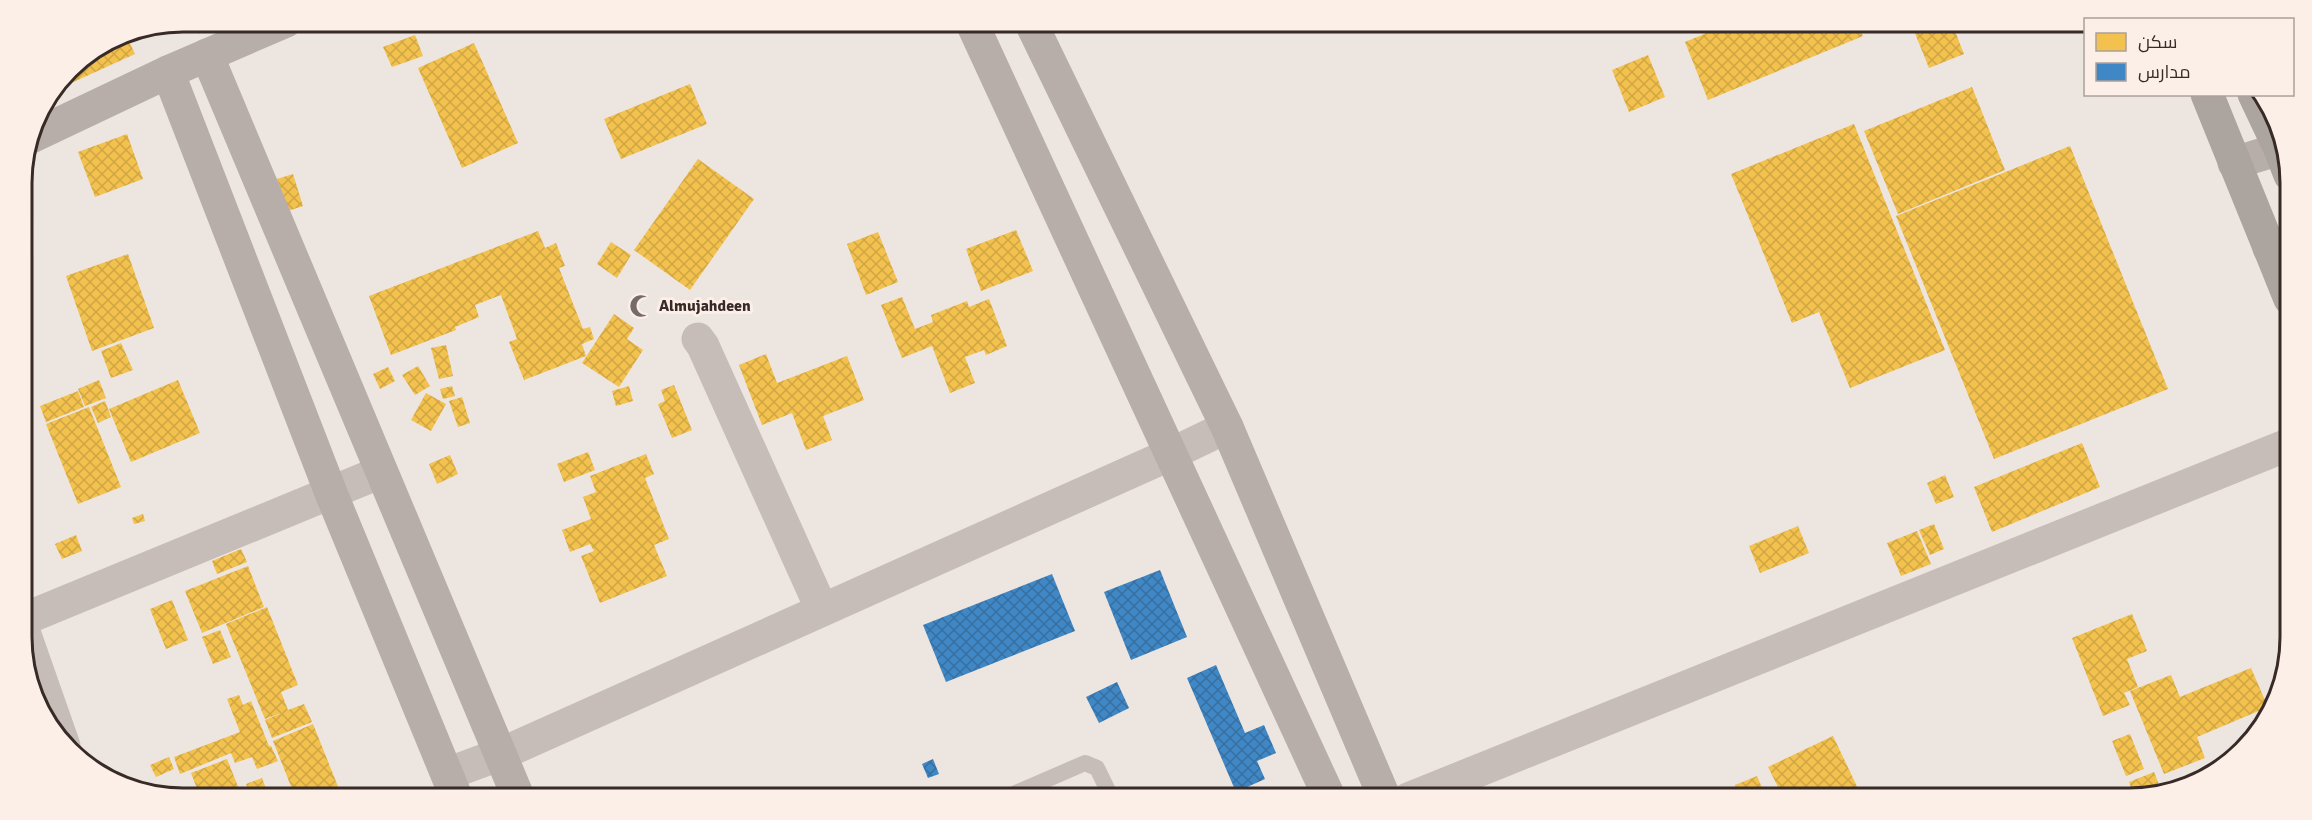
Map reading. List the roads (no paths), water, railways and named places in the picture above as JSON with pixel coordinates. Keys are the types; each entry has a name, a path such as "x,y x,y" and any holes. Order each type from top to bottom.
{"highway":[{"path":"2208,96 2234,163 2279,244"}],"street":[{"path":"44,124 260,32"},
{"path":"976,32 1325,788"},
{"path":"1035,32 1227,427 1380,788"},
{"path":"207,55 515,788"},
{"path":"168,72 331,493 452,786 501,754 1227,427"},
{"path":"2234,163 2278,158"},
{"path":"698,339 822,610"},
{"path":"1435,788 2280,448"},
{"path":"32,616 381,472"},
{"path":"33,658 53,714"}],"lane":[{"path":"1028,788 1085,764 1097,768 1107,788"}],"place":[{"name":"Almujahdeen","path":"641,306"}]}
